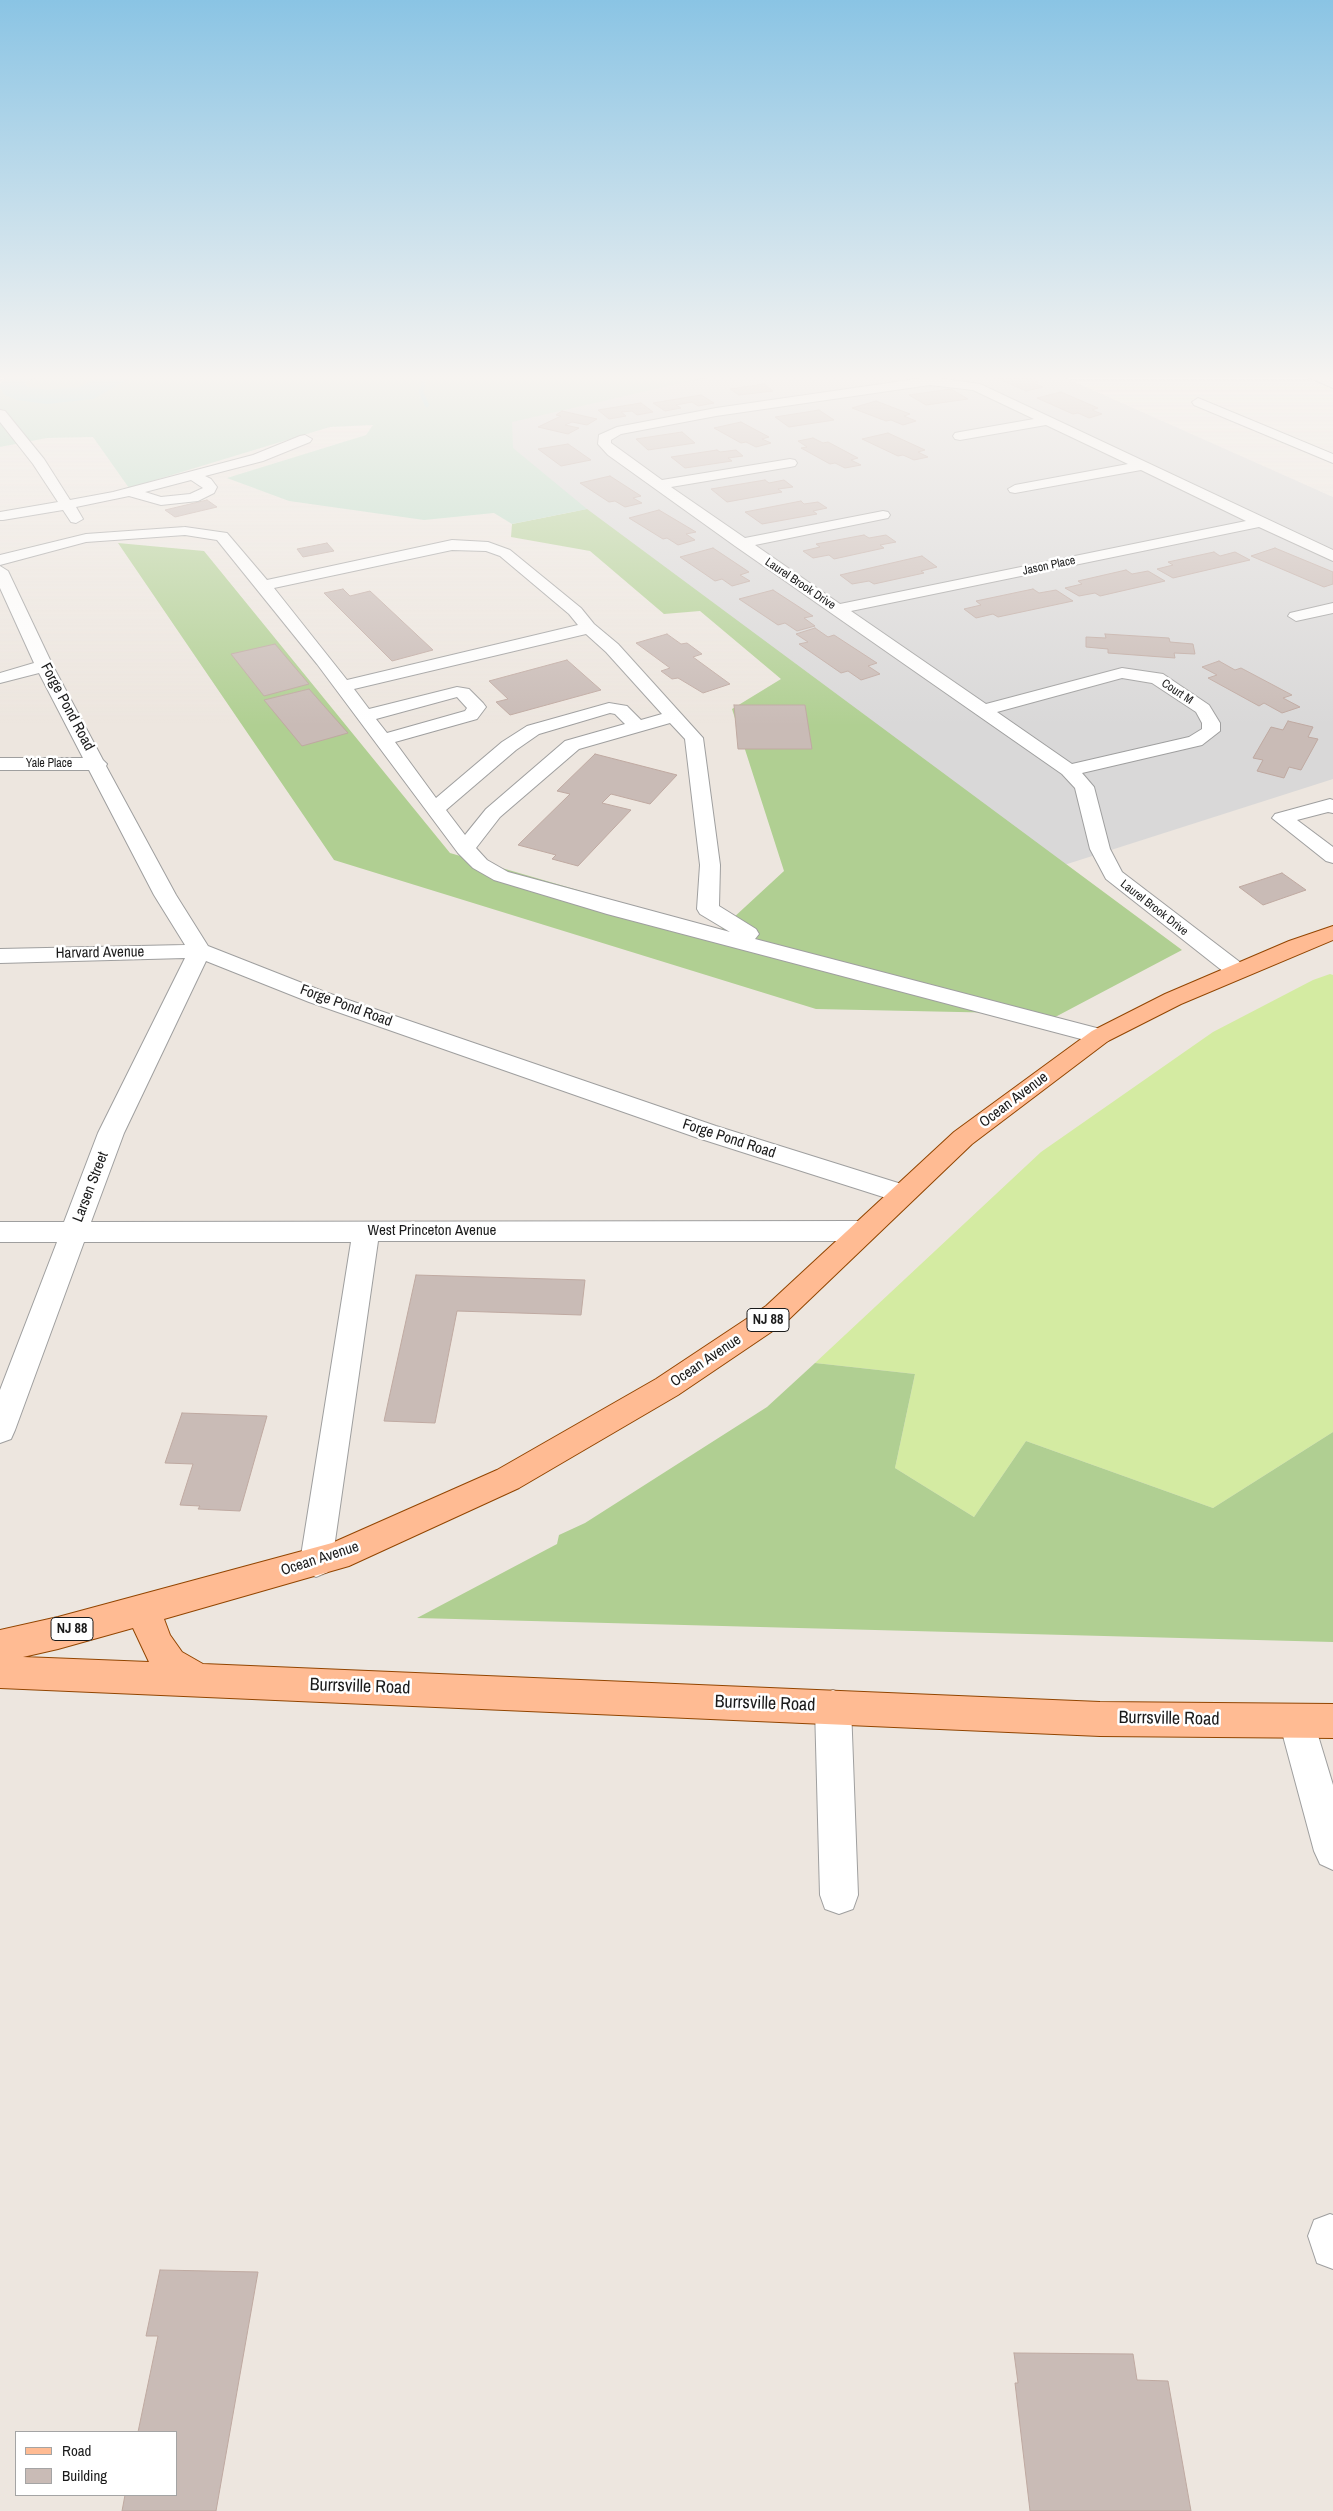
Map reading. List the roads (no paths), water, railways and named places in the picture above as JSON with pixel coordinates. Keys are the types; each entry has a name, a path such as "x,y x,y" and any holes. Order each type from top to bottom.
{"main road":[{"name":"Ocean Avenue","path":"0,1646 144,1610 337,1556 508,1479 667,1387 776,1314 963,1138 1100,1036 1173,999 1297,946 1333,933"},
{"name":"Burrsville Road","path":"144,1610 156,1644 170,1663 197,1680"},
{"name":"Burrsville Road","path":"0,1672 1100,1719 1333,1721"}],"street":[{"path":"59,491 69,505 86,538"},
{"path":"3,516 69,505 133,491"},
{"path":"130,492 161,502 193,498 207,491"},
{"name":"Laurel Brook Drive","path":"666,491 1069,770 1084,787 1100,849 1113,875 1237,971"},
{"name":"Laurel Brook Drive","path":"1195,491 1333,556"},
{"path":"740,543 883,516"},
{"name":"Jason Place","path":"837,609 1261,522"},
{"path":"0,560 86,538 185,531 222,536 264,585 343,686 465,849 480,864 501,876 615,909 1100,1036"},
{"path":"264,585 452,545 488,548 504,553 575,612 588,627 612,648 694,738 710,865 708,909 772,949"},
{"name":"Forge Pond Road","path":"0,571 44,666 98,764 165,895 200,951 317,997 706,1132 902,1194"},
{"path":"1296,616 1333,608"},
{"path":"343,686 574,633 588,627"},
{"path":"0,678 44,666"},
{"name":"Court M","path":"983,710 1122,673 1157,678 1203,709 1211,722 1211,731 1195,741 1069,770"},
{"path":"365,716 457,692 464,693 477,708 471,715 383,740"},
{"path":"435,809 509,746 533,730 609,708 621,710 636,725"},
{"path":"465,849 493,813 572,745 636,725 674,716"},
{"name":"Yale Place","path":"0,764 98,764"},
{"path":"1333,807 1330,805 1282,818 1333,857"},
{"name":"Harvard Avenue","path":"0,956 200,951"},
{"name":"Larsen Street","path":"0,1430 111,1134 200,951"},
{"path":"316,1562 366,1231"},
{"name":"West Princeton Avenue","path":"0,1232 863,1231"},
{"path":"833,1707 839,1895"},
{"path":"1297,1721 1333,1851"}]}
